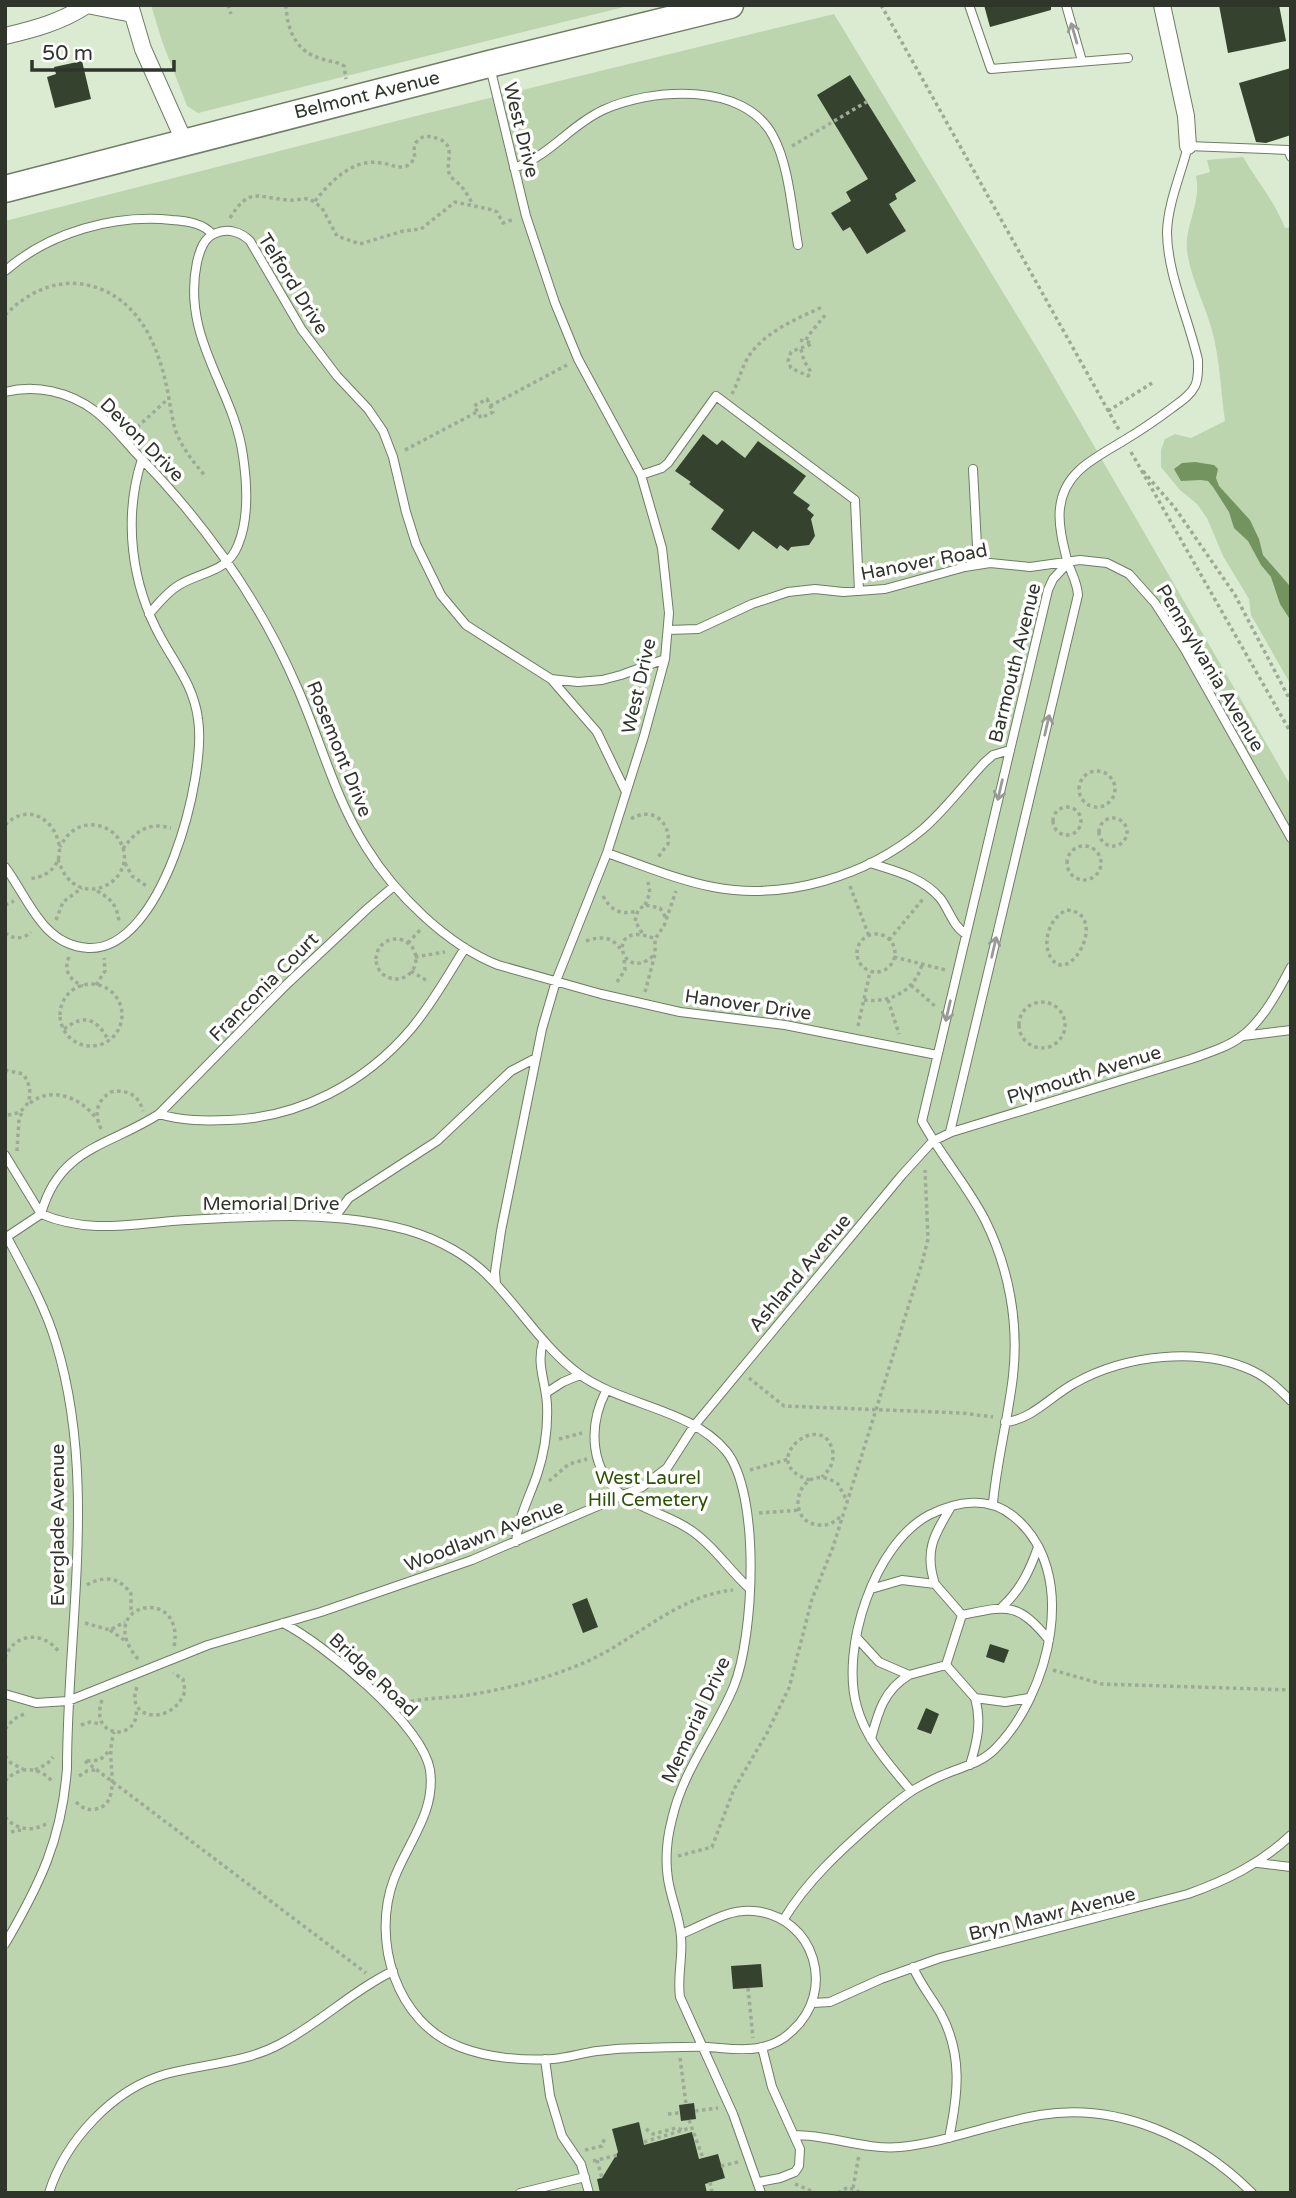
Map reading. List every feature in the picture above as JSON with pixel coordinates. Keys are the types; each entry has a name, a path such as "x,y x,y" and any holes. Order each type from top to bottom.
{"main road":[{"name":"Belmont Avenue","path":"5,189 730,5"}],"street":[{"path":"5,36 49,25 69,17 87,5 131,10 157,83 185,143"},
{"path":"1162,5 1186,116 1188,146"}],"lane":[{"path":"970,5 991,69 1128,58"},
{"path":"1066,5 1082,61"},
{"name":"West Drive","path":"489,64 526,216 555,303 578,359 641,475 662,548 668,630 665,659 652,712 607,853 556,981 536,1058 501,1231 496,1284"},
{"path":"514,168 536,159 602,111 635,99 674,95 723,99 748,108 765,123 780,154 798,245"},
{"path":"950,1132 1077,596 1077,583 1068,563 1060,523 1064,492 1091,458 1124,440 1188,396 1195,387 1198,375 1194,342 1171,259 1167,231 1188,146 1288,149 1291,157"},
{"path":"5,271 42,246 66,234 105,224 128,220 168,219 201,226 212,234"},
{"path":"149,614 164,596 180,584 227,563 234,554 242,533 245,511 243,455 237,430 208,360 197,321 195,270 199,252 212,234 226,230"},
{"name":"Telford Drive","path":"226,230 244,235 257,250 283,301 302,330 337,376 375,418 393,457 416,544 441,595 452,611 486,639 551,679 597,733 626,792"},
{"name":"Devon Drive","path":"5,392 43,389 68,397 94,410 182,504 227,563"},
{"path":"641,475 668,463 716,397 855,500 859,591"},
{"path":"5,867 40,922 57,938 75,946 100,948 116,942 134,929 157,892 183,832 198,766 199,720 187,681 149,614 140,591 133,541 134,492 142,459"},
{"path":"973,469 978,565"},
{"name":"Pennsylvania Avenue","path":"1068,563 1080,560 1107,562 1120,567 1141,584 1184,648 1291,838"},
{"name":"Rosemont Drive","path":"227,563 244,585 293,678 342,805 367,849 394,886 411,903 480,958 556,981"},
{"name":"Hanover Road","path":"668,630 698,629 752,604 788,592 859,591 896,587 978,565 1000,563 1030,567 1068,563"},
{"name":"Barmouth Avenue","path":"993,1503 1013,1373 1010,1293 1004,1268 977,1205 922,1121 1048,590 1052,579 1068,563"},
{"name":"Telford Drive","path":"551,679 602,680 621,676 665,659"},
{"path":"607,853 680,879 716,888 754,891 795,887 846,874 891,852 924,828 993,755 1010,750"},
{"path":"870,863 909,876 931,889 941,899 957,926 966,934"},
{"name":"Franconia Court","path":"41,1214 61,1172 106,1140 146,1123 159,1114 286,985 394,886"},
{"path":"159,1114 189,1120 242,1120 266,1117 327,1096 368,1068 409,1031 465,948"},
{"name":"Plymouth Avenue","path":"1243,1036 1268,1006 1291,967"},
{"name":"Hanover Drive","path":"556,981 642,1004 709,1017 785,1025 937,1055"},
{"name":"Plymouth Avenue","path":"933,1141 950,1132 1191,1059 1243,1036 1291,1030"},
{"path":"335,1217 349,1198 437,1141 511,1070 536,1058"},
{"name":"Ashland Avenue","path":"694,1426 933,1141"},
{"path":"5,1154 41,1214 6,1237"},
{"name":"Memorial Drive","path":"41,1214 64,1222 97,1228 247,1218 335,1217 425,1236 457,1253 485,1273 543,1342 580,1375 606,1391 694,1426 725,1450 738,1474 748,1514 748,1629 741,1668 679,1794 668,1836 666,1860 668,1881 681,1934 678,1984 680,1997 730,2106 761,2193"},
{"name":"Everglade Avenue","path":"6,1237 46,1315 68,1393 77,1497 75,1595 68,1701"},
{"path":"516,1542 519,1520 538,1473 545,1440 546,1393 539,1361 543,1342"},
{"path":"1005,1421 1021,1419 1061,1391 1090,1375 1121,1365 1172,1357 1209,1358 1241,1366 1265,1378 1291,1401"},
{"path":"546,1393 580,1375"},
{"path":"606,1391 597,1412 594,1432 596,1457 602,1471 623,1496 669,1517 696,1534 749,1588"},
{"name":"Woodlawn Avenue","path":"284,1623 429,1576 623,1496 656,1478 667,1468 694,1426"},
{"path":"784,1919 805,1888 827,1864 911,1791 982,1759 1002,1741 1029,1698 1044,1667 1049,1640 1051,1583 1038,1547 1028,1531 1016,1518 993,1503 951,1507 925,1517 911,1528 881,1566 856,1637 853,1683 856,1704 871,1739 911,1791"},
{"path":"951,1507 932,1542 930,1569 935,1584 962,1615"},
{"path":"962,1615 1003,1606 1016,1595 1038,1547"},
{"path":"871,1589 902,1580 935,1584"},
{"path":"1003,1606 1029,1617 1049,1640"},
{"path":"946,1665 962,1615"},
{"path":"5,1694 36,1703 68,1701 208,1645 284,1623"},
{"name":"Bridge Road","path":"284,1623 317,1644 391,1710 413,1734 430,1768 428,1806 391,1888 387,1935 393,1971 401,1995 415,2015 447,2042 484,2054 545,2059 616,2049 704,2047"},
{"path":"856,1637 879,1662 909,1675"},
{"path":"871,1739 881,1703 898,1682 909,1675 946,1665"},
{"path":"946,1665 975,1698 979,1712 979,1728 970,1765"},
{"path":"975,1698 1005,1702 1029,1698"},
{"path":"5,1944 49,1858 63,1806 68,1701"},
{"name":"Bryn Mawr Avenue","path":"813,2003 830,2002 913,1967 1000,1942 1157,1904 1217,1884 1258,1863 1291,1835"},
{"path":"1258,1863 1291,1867"},
{"path":"681,1934 718,1917 742,1911 768,1913 784,1919 800,1935 808,1945 813,1959 816,1980 813,2003 793,2031 784,2038 758,2048 704,2047"},
{"path":"913,1967 940,2012 954,2047 957,2087 949,2138"},
{"path":"50,2193 57,2172 85,2130 125,2094 163,2075 238,2059 273,2047 393,1971"},
{"path":"758,2048 772,2087 795,2135 801,2157 796,2172 759,2182"},
{"path":"545,2059 550,2096 562,2136 580,2164 589,2193"},
{"path":"795,2135 822,2137 861,2146 901,2147 1040,2115 1109,2114 1156,2129 1186,2143 1215,2160 1252,2193"},
{"path":"520,2193 585,2177"}],"path":[{"path":"228,5 231,15"},
{"path":"286,5 287,20 294,40 303,51 344,66 345,85"},
{"path":"881,5 1137,464 1291,733"},
{"path":"780,154 868,101"},
{"path":"315,201 327,185 353,167 382,163 396,167 409,165 415,158 413,147 425,136 436,138 447,146 451,156 449,172 474,206"},
{"path":"226,230 241,202 253,195 315,201 322,208 337,236 360,244 402,231 421,229 455,202 497,212 502,223 526,216"},
{"path":"5,315 27,296 60,284 84,285 110,292 131,308 146,330 161,366 180,441 206,477"},
{"path":"731,395 744,366 759,344 784,326 822,307"},
{"path":"806,341 826,314"},
{"path":"789,365 791,352 813,343 800,340"},
{"path":"789,365 795,371 810,375 801,349"},
{"path":"490,405 578,359"},
{"path":"784,368 789,365"},
{"path":"1108,411 1152,383"},
{"path":"124,440 169,398"},
{"path":"487,399 493,412 481,418 478,412 474,406 487,399"},
{"path":"393,457 478,412"},
{"path":"1137,464 1175,509 1218,568 1256,632 1291,702"},
{"path":"1098,770 1104,772 1116,785 1114,797 1105,805 1093,807 1083,801 1080,783 1087,774 1098,770"},
{"path":"1069,806 1077,810 1081,823 1077,831 1064,835 1056,830 1054,816 1059,808 1069,806"},
{"path":"5,825 24,815 41,818 55,830 60,847"},
{"path":"597,881 608,904 616,911 626,913 638,910 645,905 650,893 650,885 642,866 659,856 668,844 667,828 657,816 634,816 613,833"},
{"path":"1114,817 1126,825 1127,834 1119,845 1110,846 1102,841 1099,832 1102,823 1114,817"},
{"path":"14,879 29,879 47,874 58,859 65,838 79,827 97,825 114,833 124,849 124,861 122,870 111,883 95,890"},
{"path":"124,849 136,832 145,827 164,826 183,832"},
{"path":"1079,847 1090,848 1100,860 1099,871 1091,878 1081,880 1071,874 1068,859 1079,847"},
{"path":"58,859 64,875 72,884 95,890 113,902 119,919 116,942"},
{"path":"124,861 138,882 157,892"},
{"path":"846,874 869,936"},
{"path":"642,1004 655,954 655,939 667,920 680,879"},
{"path":"57,938 58,910 69,896 82,888"},
{"path":"889,940 931,889"},
{"path":"645,905 660,908 667,920"},
{"path":"633,933 638,910"},
{"path":"1073,911 1084,924 1085,941 1072,961 1061,964 1055,962 1049,952 1048,933 1056,917 1062,912 1073,911"},
{"path":"626,913 643,933 655,939"},
{"path":"5,933 15,938 22,937 29,934 40,922"},
{"path":"571,946 597,937 625,939 633,933 643,933"},
{"path":"879,935 889,940 894,957 888,968 870,972 861,965 857,955 860,943 869,936 879,935"},
{"path":"617,982 625,970 625,939"},
{"path":"393,940 408,943 415,957 411,971 398,979 383,975 376,962 376,954 386,942 393,940"},
{"path":"612,940 636,964 646,962 655,954"},
{"path":"75,946 66,970 69,977 83,986"},
{"path":"96,985 105,971 106,963 100,948"},
{"path":"415,957 465,948"},
{"path":"894,957 957,972"},
{"path":"864,1000 888,1000 911,985 922,964"},
{"path":"411,971 439,988"},
{"path":"855,1038 870,972"},
{"path":"96,985 112,992 121,1008 120,1026 109,1041 92,1046 84,1045 76,1042 64,1029 61,1012 63,1003 75,989 83,986 96,985"},
{"path":"911,985 946,1017"},
{"path":"888,1000 903,1048"},
{"path":"1037,1002 1045,1002 1058,1009 1063,1014 1065,1030 1057,1042 1051,1046 1036,1048 1023,1039 1019,1025 1024,1010 1037,1002"},
{"path":"64,1029 75,1021 87,1020 97,1024 109,1041"},
{"path":"5,1070 23,1074 28,1080 30,1103"},
{"path":"96,1118 100,1101 111,1092 119,1090 138,1100 146,1123"},
{"path":"17,1174 18,1129 23,1111 38,1097 60,1094 82,1103 96,1118 100,1128"},
{"path":"5,1115 23,1111"},
{"path":"666,1860 712,1847 734,1789 772,1724 789,1688 810,1608 901,1334 928,1240 924,1149"},
{"path":"739,1370 784,1405 962,1413 1005,1421"},
{"path":"545,1440 594,1432"},
{"path":"822,1477 830,1469 832,1448 826,1440 816,1435 806,1435 796,1440 790,1449 792,1469 800,1477 831,1479 844,1491 846,1501"},
{"path":"531,1491 540,1491 559,1471 569,1465 596,1457"},
{"path":"738,1474 789,1460"},
{"path":"810,1479 799,1493 799,1510 805,1519 823,1526 842,1516"},
{"path":"748,1514 799,1510"},
{"path":"75,1595 98,1580 113,1579 127,1587 131,1594 131,1614"},
{"path":"391,1710 411,1701 484,1692 552,1675 606,1653 677,1608 723,1591 749,1588"},
{"path":"110,1630 140,1609 156,1607 170,1617 175,1632 172,1658"},
{"path":"73,1617 91,1626 110,1630 125,1641 139,1660 150,1668 171,1672 183,1679 185,1691 176,1707 162,1715 147,1713 136,1706"},
{"path":"125,1622 125,1641"},
{"path":"5,1658 11,1646 18,1640 33,1636 49,1641 70,1668"},
{"path":"1044,1667 1102,1684 1291,1690"},
{"path":"150,1668 135,1691 137,1713 133,1726 120,1733 94,1722 86,1723 67,1739 75,1752 376,1980"},
{"path":"102,1725 98,1713 107,1685"},
{"path":"9,1724 10,1717"},
{"path":"65,1790 79,1806 92,1810 100,1809 110,1798 114,1732"},
{"path":"85,1761 100,1759 111,1748"},
{"path":"5,1756 10,1763 48,1777 54,1783 63,1806 52,1820 43,1826 11,1832"},
{"path":"10,1763 10,1776"},
{"path":"5,1781 24,1769"},
{"path":"5,1817 23,1829"},
{"path":"748,1988 758,2048"},
{"path":"679,2048 686,2104"},
{"path":"695,2111 730,2106"},
{"path":"668,2114 679,2113"},
{"path":"689,2120 703,2158"},
{"path":"646,2129 653,2134 676,2128 683,2130"},
{"path":"644,2142 690,2128"},
{"path":"589,2149 602,2146 605,2137"},
{"path":"853,2188 861,2146"},
{"path":"602,2178 596,2161 618,2155"},
{"path":"710,2182 712,2193"},
{"path":"838,2193 844,2188 853,2188 861,2193"}],"green space":[{"path":"151,5 632,5 198,113 187,106"},
{"name":"West Laurel Hill Cemetery","path":"834,14 1046,363 1291,786 1291,2193 5,2193 5,221 416,116"},
{"path":"1243,157 1271,200 1285,228 1291,227 1291,685 1251,615 1249,599 1223,556 1207,518 1161,467 1161,450 1165,439 1175,434 1191,438 1225,421 1215,345 1192,272 1187,242 1197,195 1196,176 1210,172 1207,160"}],"shaded area":[{"path":"1182,463 1214,465 1218,469 1216,478 1219,486 1250,520 1263,555 1289,585 1291,621 1280,604 1271,577 1248,541 1234,528 1229,512 1213,487 1208,481 1181,481 1174,469"}],"building":[{"path":"984,5 1051,5 1051,10 990,27"},
{"path":"1219,5 1279,5 1286,41 1228,53"},
{"path":"82,61 91,99 55,108 47,77 56,74 54,67"},
{"path":"1291,68 1291,135 1266,143 1256,142 1239,83"},
{"path":"850,75 916,181 895,194 897,199 889,204 906,231 867,254 850,227 843,231 831,213 851,201 846,192 868,179 817,95"},
{"path":"703,434 717,445 722,440 745,458 758,441 806,476 793,493 810,505 807,509 814,515 811,519 815,536 809,545 791,547 788,551 780,545 777,549 753,531 739,550 711,529 724,510 675,471"},
{"path":"587,1598 598,1627 583,1633 572,1604"},
{"path":"990,1644 1009,1650 1004,1663 986,1657"},
{"path":"926,1708 939,1714 931,1734 917,1729"},
{"path":"761,1964 763,1987 733,1989 731,1966"},
{"path":"694,2103 696,2119 681,2121 679,2105"},
{"path":"639,2122 644,2145 692,2132 699,2159 718,2154 725,2178 705,2184 707,2193 600,2193 597,2179 602,2178 618,2152 612,2129"}]}
